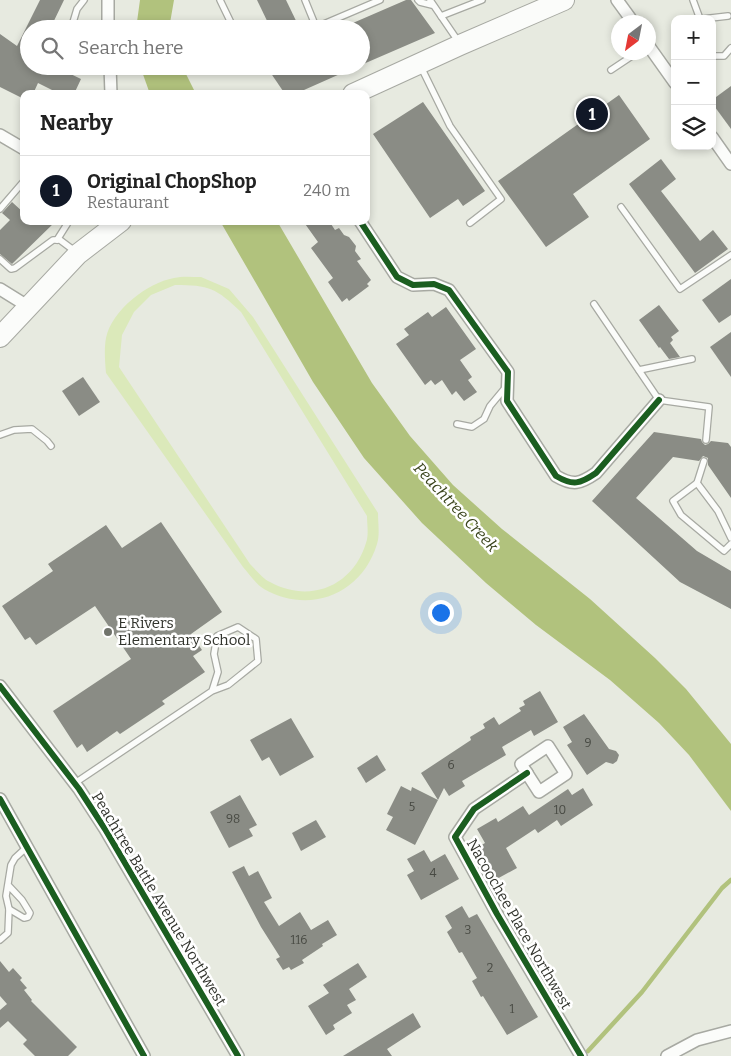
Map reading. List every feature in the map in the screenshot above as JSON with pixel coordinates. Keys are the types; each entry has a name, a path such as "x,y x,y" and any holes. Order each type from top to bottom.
{"highway":[{"path":"362,90 460,45 539,5 564,0"},
{"path":"0,337 78,254 116,225"}],"street":[{"path":"108,0 108,20"},
{"path":"617,0 628,15"},
{"path":"656,56 671,77"},
{"path":"110,75 111,90"},
{"path":"0,135 20,147"},
{"path":"716,143 731,164"},
{"path":"363,225 397,277 413,285 434,284 449,290 508,372 507,401 556,476 568,483 583,482 596,473 660,400"},
{"path":"0,289 29,307"},
{"name":"Peachtree Battle Avenue Northwest","path":"0,686 75,783 105,829 238,1056"},
{"name":"Nacoochee Place Northwest","path":"527,773 474,809 455,837 497,914 581,1056"},
{"path":"0,799 144,1056"},
{"path":"667,1056 697,1040 731,1031"}],"lane":[{"path":"73,20 76,9 84,0"},
{"path":"220,0 230,20"},
{"path":"305,0 311,20"},
{"path":"333,20 380,0"},
{"path":"418,0 431,3 460,45"},
{"path":"441,16 482,0"},
{"path":"693,0 699,15"},
{"path":"716,17 728,16"},
{"path":"716,56 724,56 731,48"},
{"path":"610,70 626,60"},
{"path":"419,64 450,126 502,199 470,223"},
{"path":"0,209 20,186"},
{"path":"621,207 680,289 731,255"},
{"path":"57,240 66,225"},
{"path":"0,260 10,269 15,268 53,240 60,240 78,254"},
{"path":"594,304 660,400 709,407 706,440"},
{"path":"639,370 692,359"},
{"path":"457,424 472,426 484,419 490,406 507,386"},
{"path":"0,436 14,430 32,429 47,440 51,446"},
{"path":"704,462 697,483 673,501 681,515 724,551 731,544"},
{"path":"697,483 718,511 731,538"},
{"path":"75,783 212,691 228,685 258,661 256,639 238,627 217,636 214,654 218,672 212,691"},
{"path":"0,940 8,933 9,909 6,896 11,865 15,858 27,847"},
{"path":"8,885 22,900 30,913 28,917 24,918 9,909"}],"shaded area":[{"path":"180,277 201,277 229,289 253,317 378,513 378,540 370,561 359,576 347,587 332,595 316,599 299,600 281,597 258,584 243,567 106,373 106,338 115,318 123,308 142,292 164,281","holes":["175,285 204,287 218,293 241,312 367,516 367,540 360,558 340,580 328,587 315,591 285,588 267,581 257,572 119,367 122,335 134,312 151,295"]}],"water":[{"path":"140,0 174,0 171,20 137,20"},
{"path":"143,75 186,75 194,90 149,90"},
{"name":"Peachtree Creek","path":"222,225 279,225 372,383 410,436 453,485 502,529 590,599 686,689 731,744 731,811 689,755 659,723 610,680 536,625 486,583 422,523 364,458 313,382"}],"building":[{"path":"40,0 64,0 54,20 30,20"},
{"path":"257,0 286,0 296,20 267,20"},
{"path":"406,0 411,0 435,33 370,61 370,20 360,20"},
{"path":"0,34 17,46 20,40 20,75 73,75 81,79 76,90 52,90 38,83 35,90 20,90 20,97 0,87"},
{"path":"272,75 338,75 304,90 282,90"},
{"path":"731,86 731,129 716,108 716,97"},
{"path":"619,95 650,139 573,194 589,217 546,247 498,181"},
{"path":"423,102 485,191 463,206 458,199 430,218 373,134"},
{"path":"661,159 676,179 661,191 700,241 713,230 728,249 695,273 629,184"},
{"path":"12,202 20,209 20,225 52,225 12,264 0,254 0,230 10,220 2,213"},
{"path":"306,225 332,225 335,230 339,228 356,246 355,251 361,259 357,261 371,280 367,284 369,286 349,301 347,298 342,302 328,282 333,278 311,248 318,242"},
{"path":"731,279 731,315 719,323 702,300"},
{"path":"659,305 679,331 671,337 673,340 670,343 680,357 669,359 639,320"},
{"path":"446,307 476,349 460,360 472,377 468,380 477,392 464,401 456,391 452,395 442,380 435,385 431,380 425,385 396,344 409,335 404,329 428,312 432,317"},
{"path":"731,332 731,377 710,347"},
{"path":"83,377 100,402 79,416 62,391"},
{"path":"654,432 701,439 705,445 711,441 728,443 731,447 731,498 708,465 708,458 703,456 699,461 673,457 636,498 697,551 731,571 731,609 680,582 592,501"},
{"path":"161,522 222,612 191,634 202,650 193,656 205,672 162,701 165,704 120,734 117,731 87,752 82,744 77,748 53,711 131,659 95,606 36,645 30,637 25,640 2,606 53,571 48,564 106,525 122,548"},
{"path":"540,691 558,722 534,736 531,730 502,747 506,755 462,781 465,786 449,796 444,788 438,800 421,773 471,740 470,737 485,728 483,724 494,717 499,725 521,711 519,708 525,705 523,701"},
{"path":"584,714 609,749 616,751 619,755 617,761 613,764 606,762 587,775 567,745 572,742 563,727"},
{"path":"291,718 314,757 280,776 269,757 262,761 250,740"},
{"path":"377,755 386,770 366,783 357,768"},
{"path":"401,786 411,791 412,787 438,800 415,845 386,830 393,817 387,814"},
{"path":"583,788 593,805 561,826 557,820 538,833 535,829 506,848 517,868 495,880 478,847 485,843 477,829 496,818 498,822 523,806 529,815 568,789 572,795"},
{"path":"240,795 257,825 249,829 253,836 229,848 210,812"},
{"path":"316,820 326,837 301,851 292,833"},
{"path":"424,850 431,862 445,854 459,879 421,900 407,875 414,871 407,859"},
{"path":"244,866 249,876 258,871 272,898 264,902 279,926 300,912 311,930 328,920 337,935 302,960 304,963 291,970 289,967 283,970 276,959 280,957 261,927 232,872"},
{"path":"462,906 469,918 477,914 538,1017 507,1035 483,996 481,997 472,981 477,978 462,952 459,953 447,932 452,928 445,916"},
{"path":"0,961 9,972 13,968 22,978 20,980 27,988 24,990 31,1001 77,1047 68,1056 35,1056 23,1044 27,1040 8,1021 0,1028 0,1010 7,1004 0,996"},
{"path":"358,963 367,977 349,989 356,1000 347,1005 352,1013 333,1025 335,1029 326,1035 308,1006 329,993 323,985"},
{"path":"413,1013 421,1027 387,1049 392,1056 343,1056"}],"waterway":[{"path":"588,1051 642,992 722,888 731,880"}],"cycle path":[{"path":"363,225 397,277 413,285 434,284 449,290 508,372 507,401 556,476 567,481 576,482 585,480 596,473 659,400"},
{"path":"0,686 79,789 105,829 238,1056"},
{"path":"527,773 474,809 455,837 497,914 581,1056"},
{"path":"0,799 144,1056"}],"place":[{"name":"Original ChopShop","path":"592,114"},
{"name":"E Rivers Elementary School","path":"108,632"}]}
